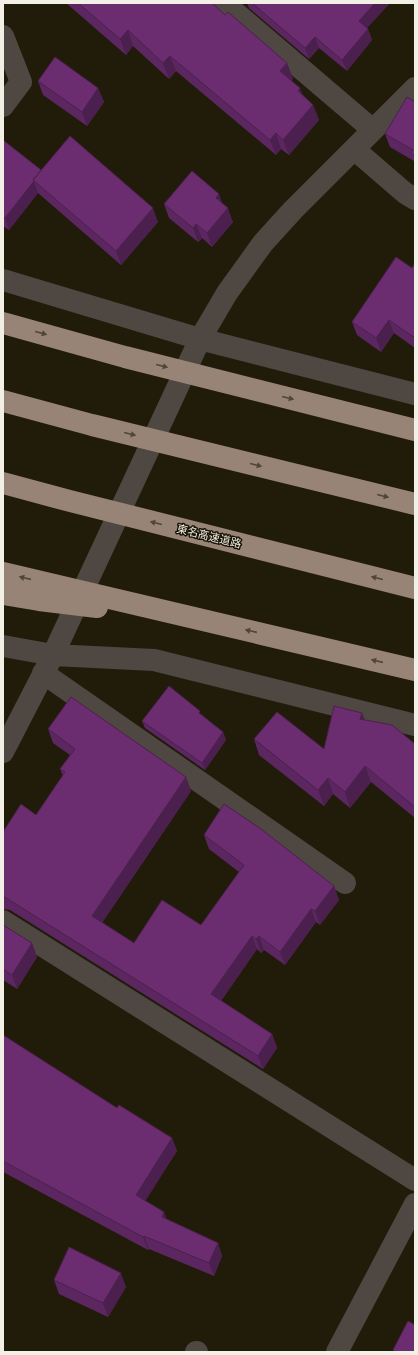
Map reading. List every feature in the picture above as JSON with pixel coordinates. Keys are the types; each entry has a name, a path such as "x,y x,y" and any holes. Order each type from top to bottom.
{"highway":[{"path":"3,323 125,357 415,430"},
{"path":"3,394 92,425"},
{"path":"3,401 92,425 415,504"},
{"name":"東名高速道路","path":"3,483 415,588"},
{"path":"3,488 70,501"},
{"path":"3,573 43,591"},
{"path":"3,594 43,591 193,617 415,670"}],"street":[{"path":"224,3 373,130"},
{"path":"3,36 21,82 3,106"},
{"path":"3,752 48,664 200,339 227,293 263,243 293,210 415,88"},
{"path":"354,149 405,193 415,199"},
{"path":"3,280 200,339 415,394"},
{"path":"3,646 48,664 345,883"},
{"path":"48,664 154,660 415,725"},
{"path":"3,921 415,1180"},
{"path":"337,1352 415,1204"}],"building":[{"path":"78,3 212,3 225,15 228,12 287,63 280,71 300,88 298,91 313,105 283,140 276,133 270,140 170,56 163,63 128,30 120,39"},
{"path":"252,3 375,3 359,21 368,29 342,60 315,37 305,48"},
{"path":"55,57 98,88 82,112 38,81"},
{"path":"407,97 415,102 415,156 411,153 413,150 385,134"},
{"path":"70,136 153,208 116,251 33,180"},
{"path":"3,140 41,170 5,218 3,217"},
{"path":"192,171 219,194 216,198 228,208 207,233 196,224 193,228 164,204"},
{"path":"396,257 412,268 415,263 415,338 389,320 376,338 352,322"},
{"path":"169,686 223,732 202,763 142,721"},
{"path":"71,697 186,777 92,916 134,943 162,900 201,925 244,865 204,835 224,804 261,829 334,886 315,911 311,909 280,952 259,936 256,939 252,936 211,994 272,1034 258,1056 3,896 3,832 21,804 36,815 65,772 60,769 75,749 48,729"},
{"path":"334,706 362,713 360,719 392,725 415,744 415,807 365,766 345,792 328,778 318,790 254,739 277,712 324,749"},
{"path":"3,925 32,943 12,975 3,969"},
{"path":"3,1035 117,1108 119,1105 172,1138 136,1195 164,1212 162,1217 218,1243 209,1263 144,1236 143,1237 3,1161"},
{"path":"69,1247 121,1273 103,1303 54,1280"},
{"path":"408,1321 415,1325 415,1352 396,1352 393,1350"}]}
